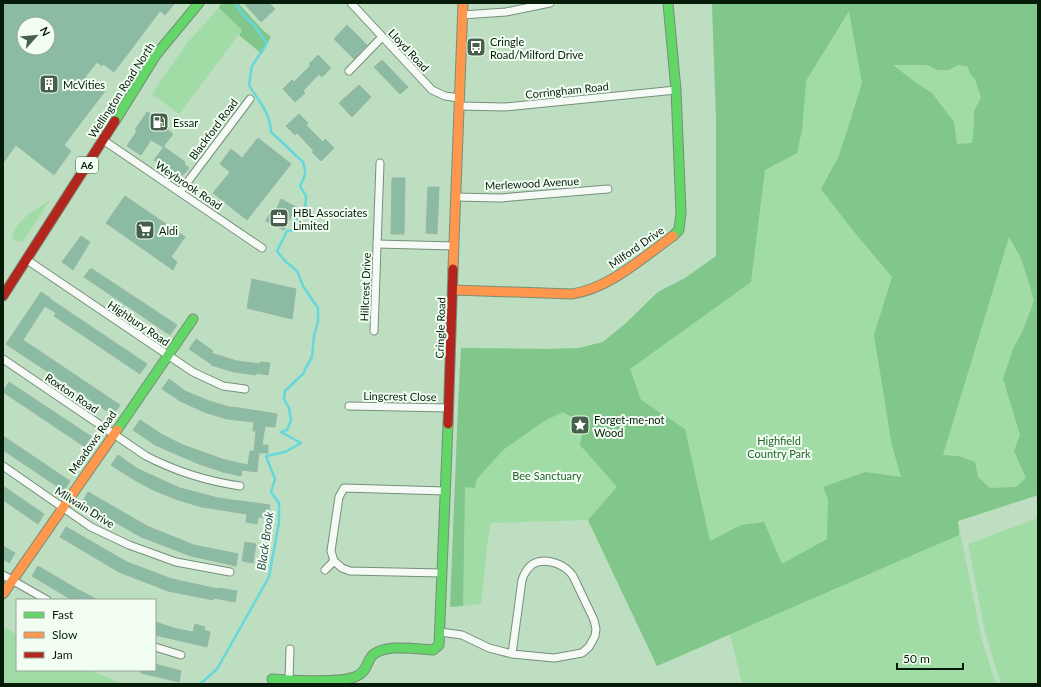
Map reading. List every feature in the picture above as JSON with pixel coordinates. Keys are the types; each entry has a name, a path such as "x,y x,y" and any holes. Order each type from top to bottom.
{"main road":[{"name":"Wellington Road North","path":"3,296 156,55 199,3"},
{"name":"Cringle Road","path":"288,680 342,680 358,676 376,652 382,649 433,650 438,645 440,632 441,573 449,408 463,3"},
{"name":"Milford Drive","path":"453,290 572,294 585,292 608,282 676,234 679,230 681,217 676,90 668,3"},
{"name":"Meadows Road","path":"3,594 193,318"},
{"path":"272,679 288,680"}],"street":[{"name":"Lloyd Road","path":"351,3 432,90 459,102"},
{"path":"462,15 506,12 550,3"},
{"path":"349,71 382,37"},
{"name":"Corringham Road","path":"459,102 505,108 676,90"},
{"name":"Blackford Road","path":"180,192 250,99"},
{"name":"Weybrook Road","path":"103,140 262,248"},
{"name":"Hillcrest Drive","path":"374,331 380,163"},
{"name":"Merlewood Avenue","path":"456,197 500,198 608,189"},
{"name":"Hillcrest Drive","path":"377,244 454,246"},
{"name":"Highbury Road","path":"27,260 193,372 223,386 245,389"},
{"name":"Roxton Road","path":"3,359 146,456 162,464 206,480 240,486"},
{"name":"Lingcrest Close","path":"349,406 449,408"},
{"name":"Milwain Drive","path":"3,466 91,527 129,545 176,562 230,572"},
{"path":"441,573 350,571 342,568 334,561 331,551 339,497 344,488 445,491"},
{"path":"325,570 334,561"},
{"path":"440,632 462,635 489,648 512,654 554,658 582,653 589,647 595,636 596,629 594,620 569,569 561,564 539,562 533,564 525,573 522,580 512,654"},
{"path":"3,575 45,599"},
{"path":"156,647 182,655"},
{"path":"288,680 290,649"}],"green space":[{"path":"221,3 238,3 271,37 262,54 239,35 242,30 219,8"},
{"name":"Highfield Country Park","path":"712,3 1038,3 1038,495 958,521 981,637 996,684 742,684 730,634 657,666 588,520 491,523 481,604 463,606 458,406 461,348 579,348 603,342 626,323 658,292 685,278 716,256 716,117"},
{"path":"712,3 1038,3 1038,495 958,521 959,535 657,666 588,520 617,487 580,445 584,424 563,412 546,420 503,450 476,480 475,488 465,487 463,606 450,607 461,348 579,348 603,342 626,323 658,292 685,278 716,256 716,117","holes":["849,11 862,83 839,156 821,189 892,277 874,335 892,446 901,477 865,472 823,487 828,499 827,539 782,564 764,522 741,525 710,541 685,429 641,400 630,369 751,282 765,170 797,153 802,130 806,81","893,65 927,65 937,70 949,70 958,65 967,66 971,75 975,79 981,98 974,111 972,143 957,144 954,122 932,93","1009,237 1021,258 1034,301 1024,328 1013,349 1003,379 1020,435 1014,451 1026,478 1016,487 990,488 978,477 975,462 958,456 943,455"]},
{"path":"219,8 242,30 179,114 152,94 187,43"},
{"path":"50,200 23,241 18,242 12,238 14,231 22,220 32,211"},
{"path":"1038,518 1038,684 1001,684 985,632 968,544"},
{"path":"3,626 16,634 16,671 91,671 112,679 120,684 3,684"}],"building":[{"name":"McVities","path":"3,3 175,3 165,15 160,11 114,72 103,64 102,66 97,62 85,77 105,91 64,145 71,151 54,175 16,145 3,163"},
{"path":"244,3 269,3 275,9 261,22"},
{"path":"347,25 367,45 354,59 334,39"},
{"path":"318,55 331,68 322,77 319,74 303,91 305,93 295,102 283,89 292,80 294,82 311,65 309,64"},
{"path":"382,60 408,87 400,94 374,67"},
{"path":"359,85 371,97 352,117 339,103"},
{"path":"147,112 165,123 163,126 173,134 163,147 151,140 141,155 127,146 137,131 135,130"},
{"path":"299,114 308,123 306,125 323,142 325,139 334,148 321,161 297,133 295,135 286,126"},
{"path":"258,138 291,164 247,220 213,193 230,172 220,164 231,149 242,158"},
{"path":"164,147 185,162 184,164 189,168 183,175 175,175 154,160"},
{"path":"392,178 405,178 404,234 391,234"},
{"path":"428,187 439,187 437,234 426,233"},
{"name":"Aldi","path":"125,196 185,237 171,257 177,262 173,270 106,223"},
{"name":"HBL Associates Limited","path":"281,199 296,207 284,230 266,221 270,213 274,215"},
{"path":"81,236 90,242 73,270 62,262"},
{"path":"90,269 177,325 170,335 84,277"},
{"path":"252,279 296,289 292,319 247,308"},
{"path":"41,292 147,364 140,374 54,316 56,313 45,306 37,318 23,340 120,405 113,415 6,344"},
{"path":"196,339 213,351 211,353 237,361 260,364 260,362 270,363 268,375 234,372 211,365 189,349"},
{"path":"169,379 185,391 209,401 233,408 277,414 275,427 265,426 262,445 268,445 268,453 259,453 257,472 242,470 241,476 199,464 155,445 133,430 140,420 161,434 183,445 225,460 248,465 250,451 254,451 256,431 253,431 254,422 227,419 204,412 180,401 162,389"},
{"path":"9,382 95,439 88,449 3,392"},
{"path":"3,436 70,481 64,491 3,450"},
{"path":"118,455 138,469 180,488 218,498 270,505 269,518 258,517 257,524 246,522 247,514 202,507 178,500 153,490 111,465"},
{"path":"3,486 44,514 38,524 3,500"},
{"path":"88,492 149,527 194,545 238,554 236,566 191,556 141,537 82,503"},
{"path":"66,527 127,562 172,579 218,589 237,591 235,602 214,598 213,600 168,591 119,572 60,537"},
{"path":"245,542 256,544 253,563 242,561"},
{"path":"3,546 15,553 9,563 3,559"},
{"path":"38,566 96,599 70,599 32,576"},
{"path":"156,622 193,632 195,624 205,627 204,630 210,632 207,647 156,635"},
{"path":"156,664 181,671 179,682 141,673 141,671 156,671"}],"waterway":[{"name":"Black Brook","path":"200,684 217,669 269,577 279,522 279,503 271,492 275,479 266,456 285,452 301,443 281,432 287,430 291,420 289,408 284,399 285,391 304,373 312,357 314,336 318,321 318,308 303,286 297,271 285,261 277,251 287,231 298,230 297,218 305,210 306,196 300,186 305,174 305,169 303,162 271,132 266,112 249,85 252,66 267,43 235,3"}],"traffic: fast":[{"path":"115,121 156,55 199,3"},
{"path":"668,3 676,90 681,212 679,230 673,236"},
{"path":"117,430 193,319"},
{"path":"272,679 328,681 349,678 360,674 371,657 383,650 391,648 433,650 439,645 448,424"}],"traffic: slow":[{"path":"453,269 463,3"},
{"path":"453,290 572,294 586,291 599,286 625,271 673,236"},
{"path":"3,594 117,430"}],"traffic: jam":[{"path":"3,296 115,121"},
{"path":"448,424 453,269"}],"place":[{"name":"Cringle Road/Milford Drive","path":"476,47"},
{"name":"McVities","path":"49,84"},
{"name":"Essar","path":"159,122"},
{"name":"HBL Associates Limited","path":"279,218"},
{"name":"Aldi","path":"145,230"},
{"name":"Forget-me-not Wood","path":"580,425"}],"park label":[{"name":"Bee Sanctuary","path":"547,475"}]}
